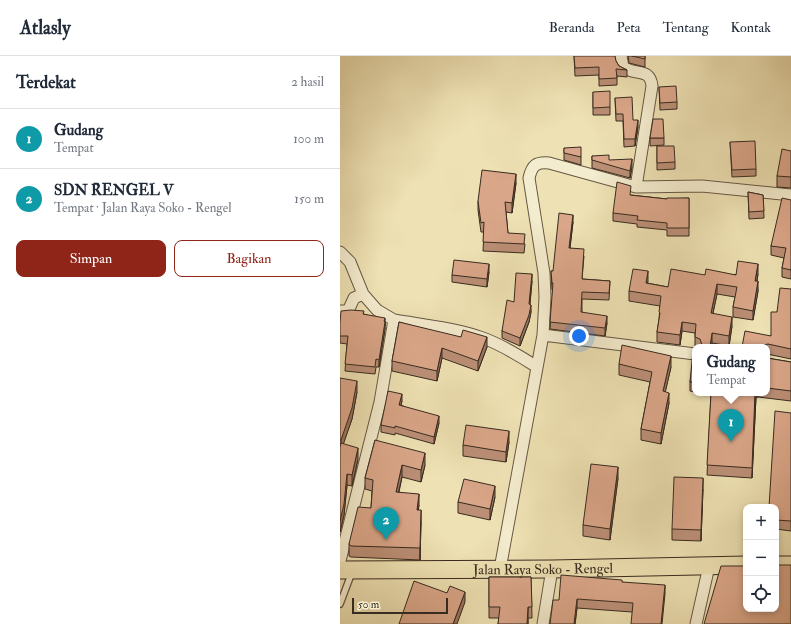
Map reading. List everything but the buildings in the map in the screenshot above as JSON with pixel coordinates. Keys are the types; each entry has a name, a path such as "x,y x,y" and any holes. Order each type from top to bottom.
{"main road":[{"path":"779,565 791,565"},
{"name":"Jalan Raya Soko - Rengel","path":"344,567 552,569 743,566"}],"street":[{"path":"621,56 623,67 629,72 644,73 648,75 652,86 636,187"},
{"path":"500,569 543,335 545,297 544,272 529,178 531,170 535,165 542,162 636,187 702,186 791,194"},
{"path":"340,252 350,262 363,294 377,310 394,320 462,332 482,338 501,346 537,367"},
{"path":"340,311 348,311 354,298 363,294"},
{"path":"344,567 378,408 394,320"},
{"path":"543,335 692,354"},
{"path":"696,624 709,566"},
{"path":"543,624 552,569"}],"lane":[{"path":"340,604 344,567"}],"place":[{"name":"Gudang","path":"731,442"},
{"name":"SDN RENGEL V","path":"386,540"}]}
